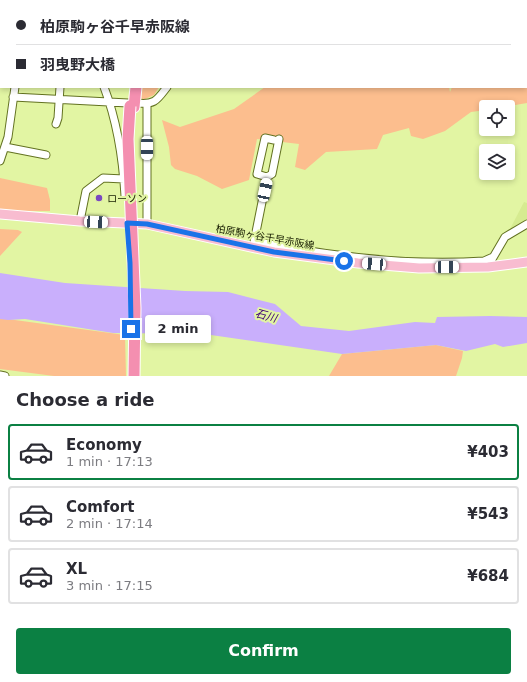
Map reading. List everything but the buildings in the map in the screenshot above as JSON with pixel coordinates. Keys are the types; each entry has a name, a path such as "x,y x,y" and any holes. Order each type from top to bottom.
{"highway":[{"path":"132,88 138,307 137,376"},
{"path":"134,376 135,308 128,139 136,88"}],"main road":[{"name":"柏原駒ヶ谷千早赤阪線","path":"0,214 127,227 147,224 255,248 358,263 419,268 488,267 527,262"}],"street":[{"path":"0,161 9,131 15,88"},
{"path":"56,124 60,88"},
{"path":"104,88 110,102 124,179 130,263 129,376"},
{"path":"13,97 110,102 132,105 147,104 157,100 166,88"},
{"path":"147,104 147,224"},
{"path":"264,138 276,140 272,174 267,176 257,174 264,138"},
{"path":"5,147 46,155"},
{"path":"255,248 267,176"},
{"path":"80,221 86,191 103,178 124,179"},
{"path":"488,267 505,237 527,224"},
{"path":"255,248 259,242 299,250 362,258 422,262 484,261 493,257"},
{"path":"0,375 5,376"}],"shaded area":[{"path":"141,88 158,88 154,95 143,100 139,95"},
{"path":"264,88 449,88 450,92 452,88 527,88 527,103 515,105 515,100 479,100 479,111 471,112 445,131 423,139 411,136 409,128 383,135 377,149 326,152 305,170 295,167 299,144 257,139 249,180 222,189 197,176 175,169 171,165 169,147 162,120 180,127 234,109"},
{"path":"0,178 47,188 50,200 50,211 29,211 28,214 0,211"},
{"path":"524,202 527,203 527,222 509,231"},
{"path":"0,229 18,230 22,232 0,256"},
{"path":"0,318 125,335 126,376 54,376 0,369"},
{"path":"436,345 463,351 456,376 329,376 342,354"}],"water":[{"name":"石川","path":"0,273 65,283 185,291 228,292 275,304 301,326 349,331 415,322 435,323 437,317 527,317 527,343 503,347 495,344 466,351 436,345 342,354 204,334 113,333 25,319 0,319"}],"place":[{"name":"ローソン","path":"99,198"}],"route":[{"path":"131,329 130,263 127,223 147,224 274,252 344,261"}]}
